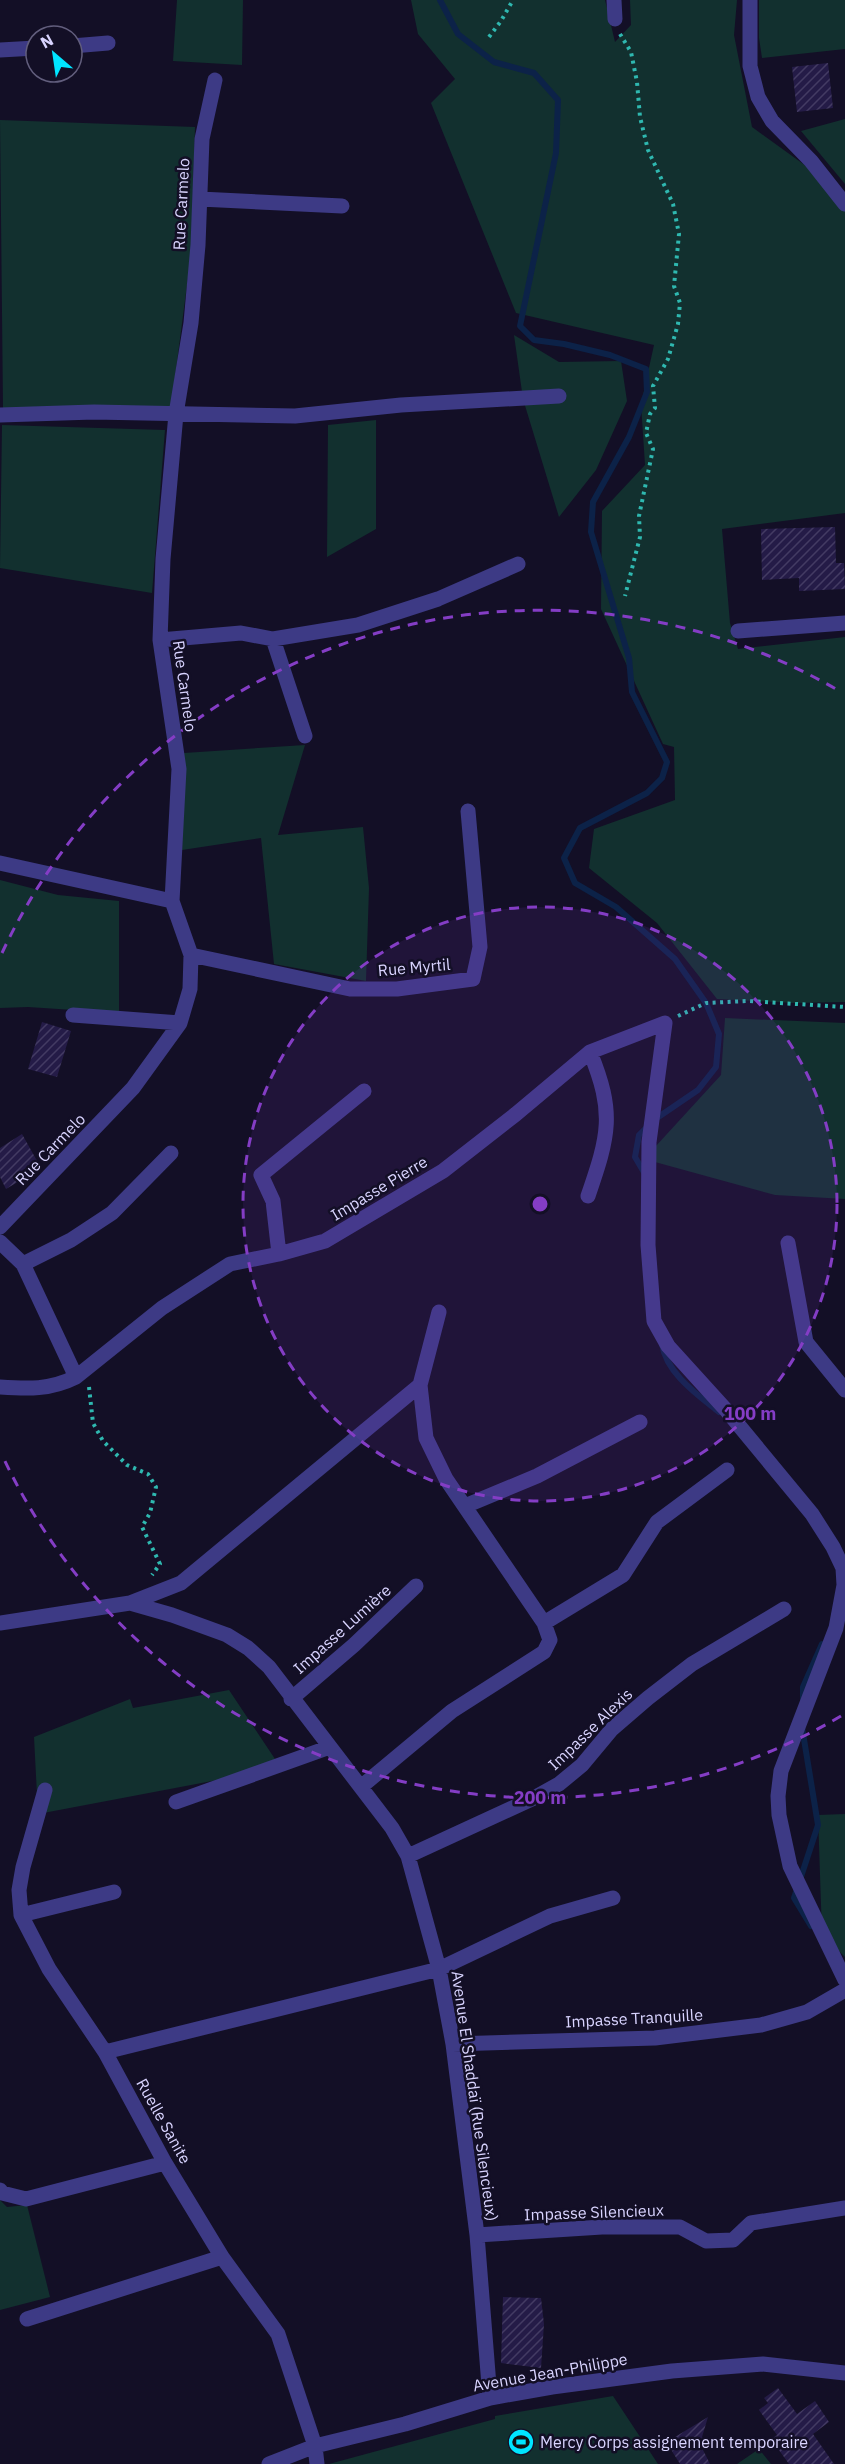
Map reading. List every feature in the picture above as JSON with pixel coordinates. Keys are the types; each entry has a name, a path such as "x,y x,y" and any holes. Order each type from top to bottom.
{"street":[{"path":"614,0 615,19"},
{"path":"750,0 750,66 758,97 772,122 811,161 845,204"},
{"path":"84,45 108,43"},
{"path":"0,50 24,49"},
{"name":"Rue Carmelo","path":"1,1224 133,1088 180,1023 190,989 191,955 172,901 179,769 160,640 163,559 176,414 191,323 202,139 215,80"},
{"path":"200,199 342,206"},
{"path":"0,415 94,412 295,416 401,405 559,396"},
{"path":"160,640 241,633 273,639 358,625 438,599 518,564"},
{"path":"738,630 845,623"},
{"path":"273,639 305,736"},
{"name":"Rue Myrtil","path":"191,955 350,989 397,989 473,979 480,947 468,811"},
{"path":"0,863 172,901"},
{"path":"73,1015 180,1023"},
{"path":"665,1023 649,1142 648,1245 654,1321 668,1346 741,1427 812,1514 833,1546 843,1568 844,1586 836,1628 781,1771 778,1796 790,1866 845,1980"},
{"name":"Impasse Pierre","path":"82,1372 162,1308 230,1264 279,1254 325,1241 443,1171 590,1052 665,1023"},
{"path":"588,1196 606,1142 606,1098 590,1052"},
{"path":"279,1254 273,1201 261,1175 364,1091"},
{"path":"23,1264 71,1239 111,1213 171,1153"},
{"path":"0,1242 23,1264 82,1372 60,1385 38,1390 0,1387"},
{"path":"788,1243 806,1342 845,1390"},
{"path":"362,1786 452,1711 544,1652 550,1640 544,1623 446,1479 426,1438 420,1385 439,1312"},
{"path":"130,1603 181,1583 420,1385"},
{"path":"465,1506 537,1476 640,1422"},
{"path":"544,1623 623,1575 657,1522 727,1470"},
{"name":"Impasse Lumière","path":"291,1698 354,1645 416,1586"},
{"name":"Avenue El Shaddaï (Rue Silencieux)","path":"0,1623 130,1603 227,1635 269,1667 362,1786 408,1856 439,1969 453,2044 477,2235 490,2398"},
{"name":"Impasse Alexis","path":"408,1856 532,1799 559,1784 582,1765 612,1730 692,1664 784,1609"},
{"path":"176,1802 330,1747"},
{"name":"Ruelle Sanite","path":"45,1790 23,1866 19,1890 21,1915 49,1969 105,2052 165,2163 222,2257 278,2334 315,2446 317,2464"},
{"path":"21,1915 114,1892"},
{"path":"105,2052 439,1969 550,1916 613,1898"},
{"name":"Impasse Tranquille","path":"453,2044 655,2038 761,2025 807,2012 845,1990"},
{"path":"0,2190 2,2193 26,2199 165,2163"},
{"name":"Impasse Silencieux","path":"477,2235 602,2227 680,2227 706,2241 734,2240 751,2223 845,2208"},
{"path":"27,2319 222,2257"},
{"name":"Avenue Jean-Philippe","path":"269,2464 315,2446 405,2424 490,2398 672,2371 763,2364 845,2373"}],"path":[{"path":"489,37 513,0"},
{"path":"615,19 621,38 631,52 638,82 640,117 648,150 673,204 680,234 674,286 680,303 678,324 668,359 653,386 655,408 650,414 646,433 653,449 639,516 640,537 625,596"},
{"path":"665,1023 706,1003 748,1001 845,1007"},
{"path":"82,1372 93,1423 103,1441 126,1465 148,1474 156,1487 150,1513 142,1527 160,1564 152,1575 152,1594"}],"green space":[{"path":"177,0 243,0 242,65 173,61"},
{"path":"411,0 605,0 615,42 631,25 630,0 737,0 734,35 752,127 824,179 845,210 845,513 722,529 730,623 738,649 845,637 845,1002 794,1003 717,999 657,923 589,868 594,829 675,800 674,747 663,744 601,609 602,511 645,465 641,404 654,345 516,313 431,103 455,79 418,34"},
{"path":"759,0 845,0 845,49 762,58 759,38"},
{"path":"845,119 845,184 801,131"},
{"path":"0,120 195,127 191,254 171,408 3,409"},
{"path":"514,335 559,362 621,361 627,401 596,470 559,517 523,399"},
{"path":"376,420 376,529 327,557 328,425"},
{"path":"2,425 165,430 152,593 0,568"},
{"path":"305,745 278,835 363,827 369,888 366,981 274,964 261,838 182,850 184,753"},
{"path":"0,880 58,895 119,901 119,1013 28,1007 0,1008"},
{"path":"725,1018 845,1023 845,1199 775,1195 644,1159 721,1075"},
{"path":"229,1690 275,1759 249,1774 38,1814 34,1737 130,1699 133,1708"},
{"path":"845,1814 845,1957 822,1934 818,1815"},
{"path":"0,2200 7,2207 27,2205 50,2297 0,2310"},
{"name":"Mercy Corps assignement temporaire","path":"613,2396 658,2464 329,2464 495,2419 495,2416"},
{"path":"759,2449 771,2464 737,2464"}],"building":[{"path":"828,63 833,108 797,112 792,67"},
{"path":"835,527 836,563 844,563 845,589 799,591 799,578 762,580 761,529"},
{"path":"42,1022 71,1031 57,1077 28,1069"},
{"path":"22,1134 41,1168 6,1189 0,1177 0,1148"},
{"path":"503,2297 541,2298 544,2324 541,2368 501,2363"},
{"path":"778,2388 797,2414 815,2401 829,2422 813,2434 834,2464 789,2464 771,2439 777,2435 759,2410 768,2403 764,2398"},
{"path":"708,2417 702,2437 707,2445 702,2448 710,2464 680,2464 670,2448 670,2440"}],"waterway":[{"path":"440,0 458,34 494,62 534,73 558,100 556,153 520,326 534,340 564,344 610,355 646,369 647,392 629,437 593,502 591,532 629,658 632,692 667,762 662,778 647,793 580,828 564,858 575,883 616,907 675,959 706,1003 719,1034 716,1067 698,1090 654,1120 639,1135 635,1157 645,1174"},
{"path":"662,1344 665,1355 676,1374 719,1412"},
{"path":"803,1699 803,1687 822,1644"},
{"path":"802,1727 818,1825 794,1898 811,1926"}],"place":[{"name":"Mercy Corps assignement temporaire","path":"521,2442"}]}
